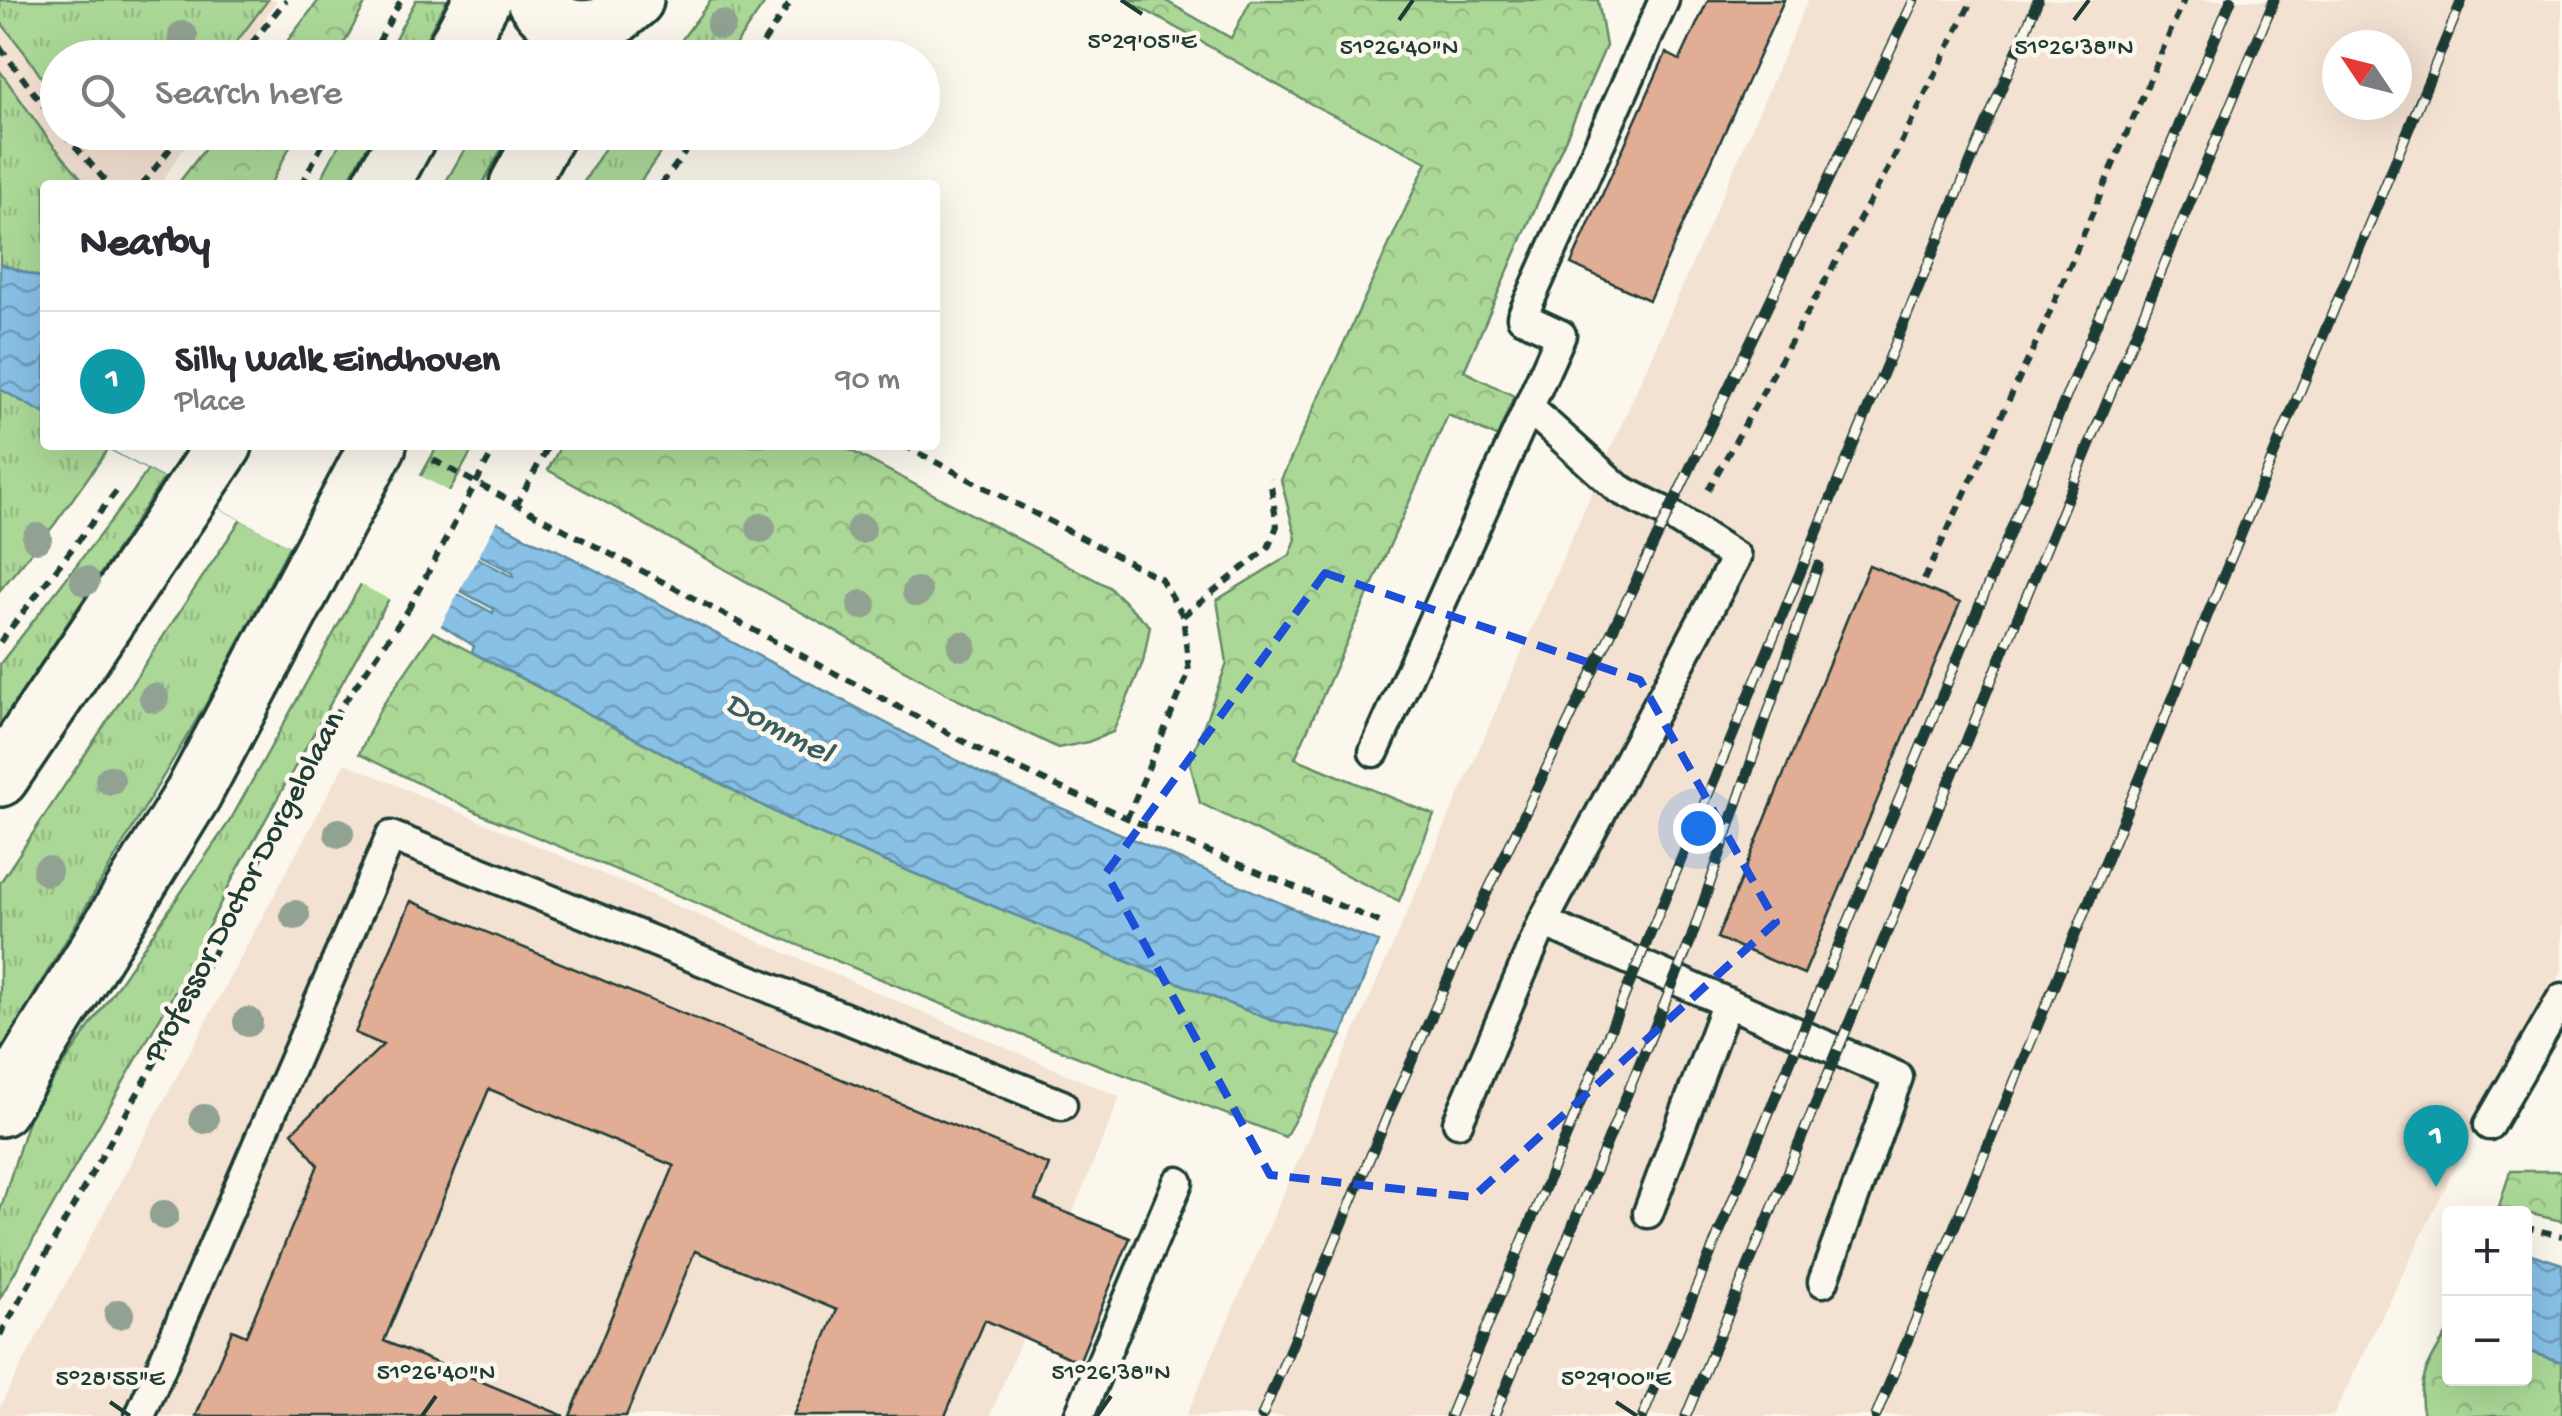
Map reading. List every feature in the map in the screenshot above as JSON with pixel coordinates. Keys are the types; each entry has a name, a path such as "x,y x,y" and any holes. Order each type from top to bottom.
{"main road":[{"path":"461,40 482,0"},
{"path":"534,0 548,17 570,28 583,31 611,21"},
{"path":"384,180 400,150"},
{"path":"521,180 537,150"},
{"path":"0,778 221,450"},
{"path":"0,1108 193,794 316,561 399,450"}],"lane":[{"path":"1374,752 1561,335 1522,317 1664,0"},
{"path":"1458,1122 1544,922 1736,557 1669,514 1619,489 1528,408"},
{"path":"140,1416 391,836 1062,1105"},
{"path":"1544,922 1898,1077 1823,1282"},
{"path":"2490,1125 2562,998"},
{"path":"1648,1213 1727,1002"},
{"path":"1080,1416 1178,1182"}],"path":[{"path":"254,40 286,0"},
{"path":"380,40 401,0"},
{"path":"765,40 792,0"},
{"path":"1706,493 1890,165 1972,0"},
{"path":"1924,580 2042,328 2184,0"},
{"path":"0,47 40,101"},
{"path":"78,150 105,180"},
{"path":"146,180 168,150"},
{"path":"304,180 319,150"},
{"path":"665,180 687,150"},
{"path":"402,450 993,757 1126,818 1382,924"},
{"name":"Professor Doctor Dorgelolaan","path":"0,1335 189,1003 319,739 408,610 494,450"},
{"path":"516,506 546,450"},
{"path":"914,450 1161,580 1183,616 1189,672 1126,818"},
{"path":"0,642 127,478"},
{"path":"1183,616 1268,548 1276,526 1270,479"},
{"path":"2532,1229 2562,1236"}],"highlighted area":[{"path":"1325,573 1640,680 1776,922 1473,1197 1270,1175 1106,873"}],"shaded area":[{"path":"0,0 277,0 252,40 40,40 40,150 182,150 163,180 40,180 40,376 0,439"},
{"path":"1808,0 2562,0 2562,970 2478,1121 2333,1416 1186,1416"},
{"path":"345,763 1120,1097 990,1416 0,1416 0,1406"}],"green space":[{"path":"0,0 268,0 238,40 40,40 40,75 0,21"},
{"path":"319,0 367,0 346,40 288,40"},
{"path":"416,0 447,0 425,40 394,40"},
{"path":"711,0 767,0 739,40 682,40"},
{"path":"1127,0 1164,0 1231,38 1251,0 1598,0 1606,46 1464,371 1514,396 1497,437 1448,415 1295,758 1434,815 1399,901 1200,803 1190,762 1227,663 1217,600 1290,555 1296,539 1281,480 1427,162 1313,105"},
{"path":"536,24 551,40 527,40"},
{"path":"0,71 40,127 40,150 57,150 83,180 40,180 40,277 0,264"},
{"path":"203,150 288,150 273,180 181,180"},
{"path":"336,150 365,150 348,180 321,180"},
{"path":"464,150 501,150 485,180 447,180"},
{"path":"604,150 662,150 641,180 585,180"},
{"path":"0,389 40,411 40,450 108,450 54,525 0,590"},
{"path":"161,450 183,450 0,725 0,664 133,492"},
{"path":"287,450 339,450 212,694 0,1052 0,883"},
{"path":"435,450 472,450 234,876 181,981 0,1298 0,1211 30,1114 231,819"},
{"path":"558,450 849,450 1109,587 1150,626 1143,662 1113,732 1058,748 952,697 548,470"},
{"path":"433,632 807,829 1271,1020 1342,1035 1285,1137 939,1003 483,815 359,754 380,709"},
{"path":"2510,1171 2562,1171 2562,1221 2532,1214 2532,1206 2499,1206"},
{"path":"2442,1342 2442,1386 2532,1386 2532,1352 2562,1362 2562,1416 2424,1416 2423,1381"}],"water":[{"path":"0,264 40,277 40,411 0,389"},
{"name":"Dommel","path":"111,450 190,450 493,613 494,609 199,450 276,450 513,577 513,573 284,450 362,450 983,774 1378,942 1342,1035 1271,1020 807,829 472,652 474,646"},
{"path":"2532,1254 2562,1264 2562,1362 2532,1352"}],"pier":[{"path":"112,450 372,450 499,518 440,627"}],"building":[{"path":"1708,0 1784,0 1649,300 1571,264 1666,53 1680,60"},
{"path":"1869,565 1960,603 1804,974 1717,938"},
{"path":"411,901 1049,1165 1035,1200 1130,1238 1079,1362 985,1320 945,1416 793,1416 837,1310 695,1251 626,1416 570,1416 674,1166 489,1089 384,1341 564,1416 196,1416 232,1330 246,1336 318,1165 292,1132 383,1045 355,1033"}],"railway":[{"path":"1262,1416 1391,1107 1483,901 1914,0"},
{"path":"1450,1416 2038,0"},
{"path":"1643,1416 2231,0"},
{"path":"1686,1416 2274,0"},
{"path":"1876,1416 2462,0"},
{"path":"1494,1416 1690,942 1818,566"}],"place":[{"name":"Silly Walk Eindhoven","path":"2436,1187"}]}
